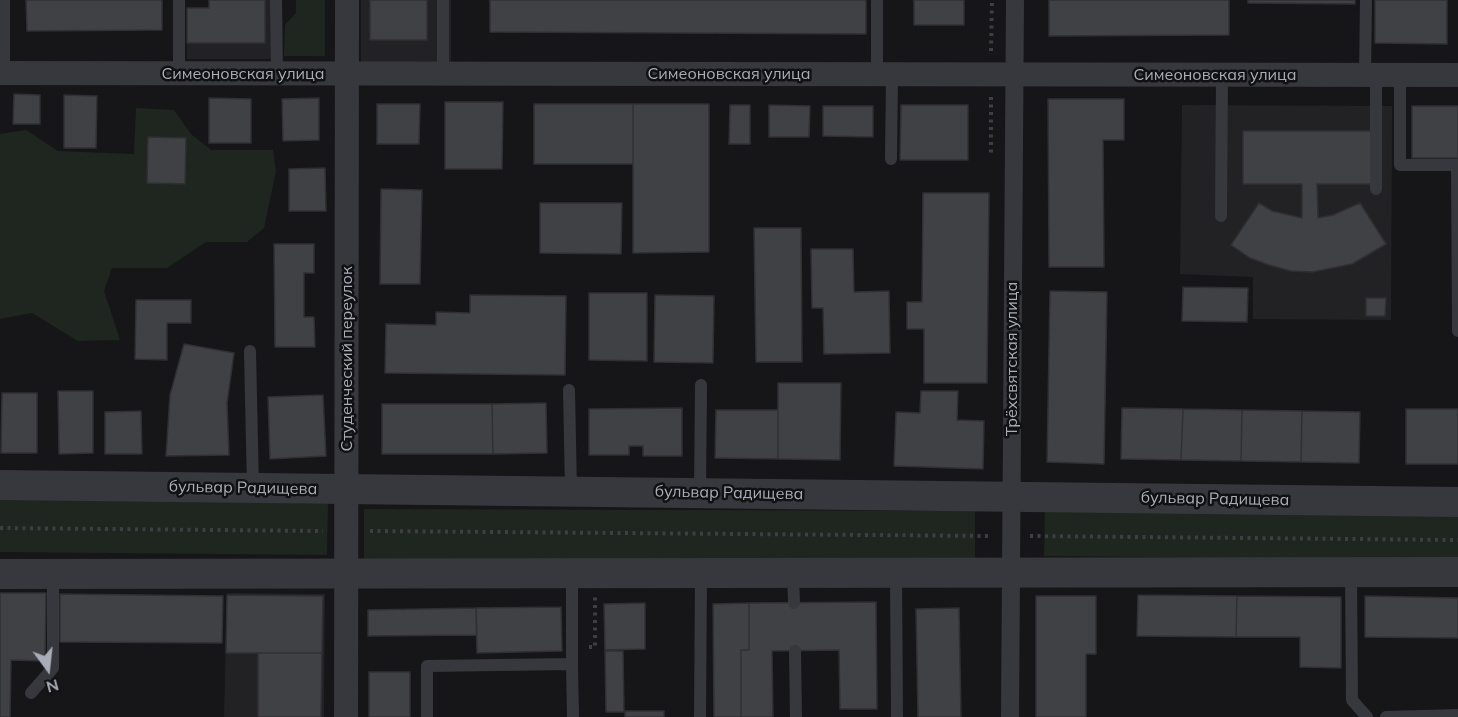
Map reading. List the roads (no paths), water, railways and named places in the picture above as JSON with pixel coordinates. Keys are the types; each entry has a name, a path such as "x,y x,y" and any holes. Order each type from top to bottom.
{"street":[{"name":"Студенческий переулок","path":"346,717 347,0"},
{"name":"Трёхсвятская улица","path":"1010,717 1015,0"},
{"name":"Симеоновская улица","path":"2,73 1458,75"},
{"name":"бульвар Радищева","path":"0,485 1458,502"},
{"path":"0,574 1458,572"}],"lane":[{"path":"2,73 4,0"},
{"path":"179,0 179,74"},
{"path":"276,0 276,74"},
{"path":"442,0 443,74"},
{"path":"877,0 891,159"},
{"path":"1366,0 1376,189"},
{"path":"1221,216 1222,75"},
{"path":"1400,75 1400,165 1457,165 1458,331"},
{"path":"250,351 253,488"},
{"path":"700,493 701,385"},
{"path":"569,390 571,491"},
{"path":"1351,572 1352,700 1367,717"},
{"path":"572,573 573,717"},
{"path":"700,717 701,573"},
{"path":"793,573 794,603"},
{"path":"896,573 897,717"},
{"path":"31,693 53,668 53,574"},
{"path":"795,651 796,717"},
{"path":"427,717 427,666 572,664"},
{"path":"1386,717 1458,715"}]}
